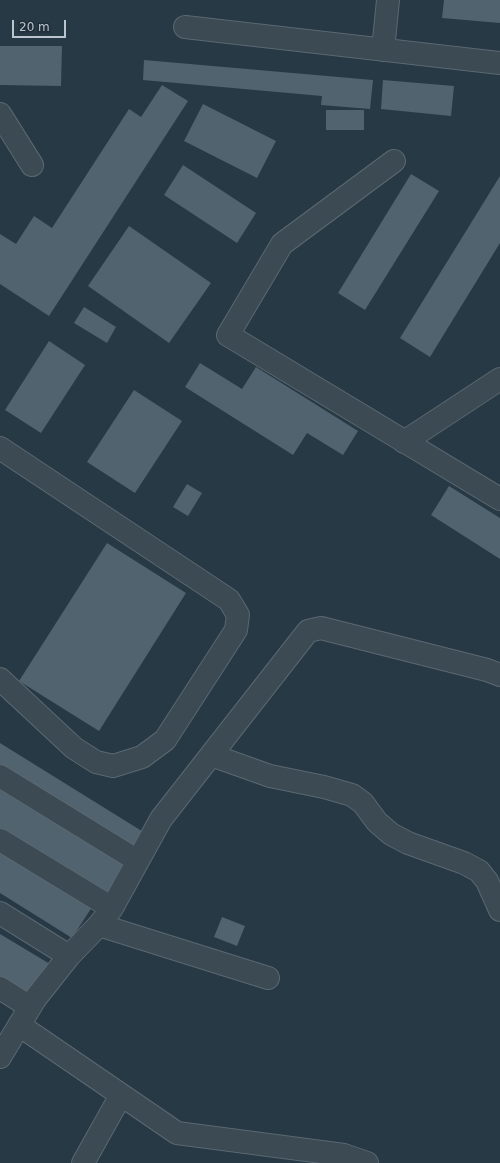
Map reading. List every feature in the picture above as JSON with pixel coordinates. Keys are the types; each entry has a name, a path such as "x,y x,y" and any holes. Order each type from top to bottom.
{"street":[{"path":"383,50 388,0"},
{"path":"185,27 500,63"},
{"path":"0,114 32,165"},
{"path":"394,161 282,244 228,335 500,499"},
{"path":"404,442 500,379"},
{"path":"0,448 229,600 238,615 236,630 165,740 142,757 113,766 96,762 74,748 0,679"},
{"path":"0,1057 30,1007 69,956 99,925 112,908 161,819 308,631 322,628 487,670 500,675"},
{"path":"211,755 270,776 324,787 352,795 363,803 377,822 391,834 408,843 464,863 479,871 487,880 500,910"},
{"path":"0,776 138,861"},
{"path":"0,840 112,908"},
{"path":"0,913 69,956"},
{"path":"99,925 268,978"},
{"path":"0,988 30,1007"},
{"path":"19,1025 177,1133 344,1155 367,1163"},
{"path":"83,1163 121,1095"}],"building":[{"path":"444,0 500,0 500,23 442,18"},
{"path":"0,46 62,46 61,86 0,85"},
{"path":"144,60 373,80 370,109 321,105 322,96 143,80"},
{"path":"383,80 454,86 451,116 381,109"},
{"path":"162,85 188,101 49,316 0,284 0,234 16,244 34,216 52,228 129,109 141,117"},
{"path":"203,104 276,141 257,178 184,141"},
{"path":"326,110 364,110 364,130 326,130"},
{"path":"183,165 256,213 237,243 164,195"},
{"path":"411,174 439,191 365,310 338,293"},
{"path":"500,176 500,243 430,357 400,338"},
{"path":"129,226 211,283 169,343 88,286"},
{"path":"84,307 116,327 107,343 74,323"},
{"path":"49,341 85,365 41,433 5,410"},
{"path":"200,363 242,389 256,367 358,431 343,455 307,433 293,455 185,387"},
{"path":"134,390 182,421 135,493 87,462"},
{"path":"187,484 202,493 188,516 173,507"},
{"path":"449,486 500,518 500,559 431,515"},
{"path":"107,543 186,593 99,731 19,681"},
{"path":"0,743 145,833 134,850 0,767"},
{"path":"0,786 131,867 112,897 0,828"},
{"path":"0,850 92,907 72,938 0,893"},
{"path":"222,917 245,926 237,946 214,937"},
{"path":"0,934 50,964 31,995 0,976"}]}
